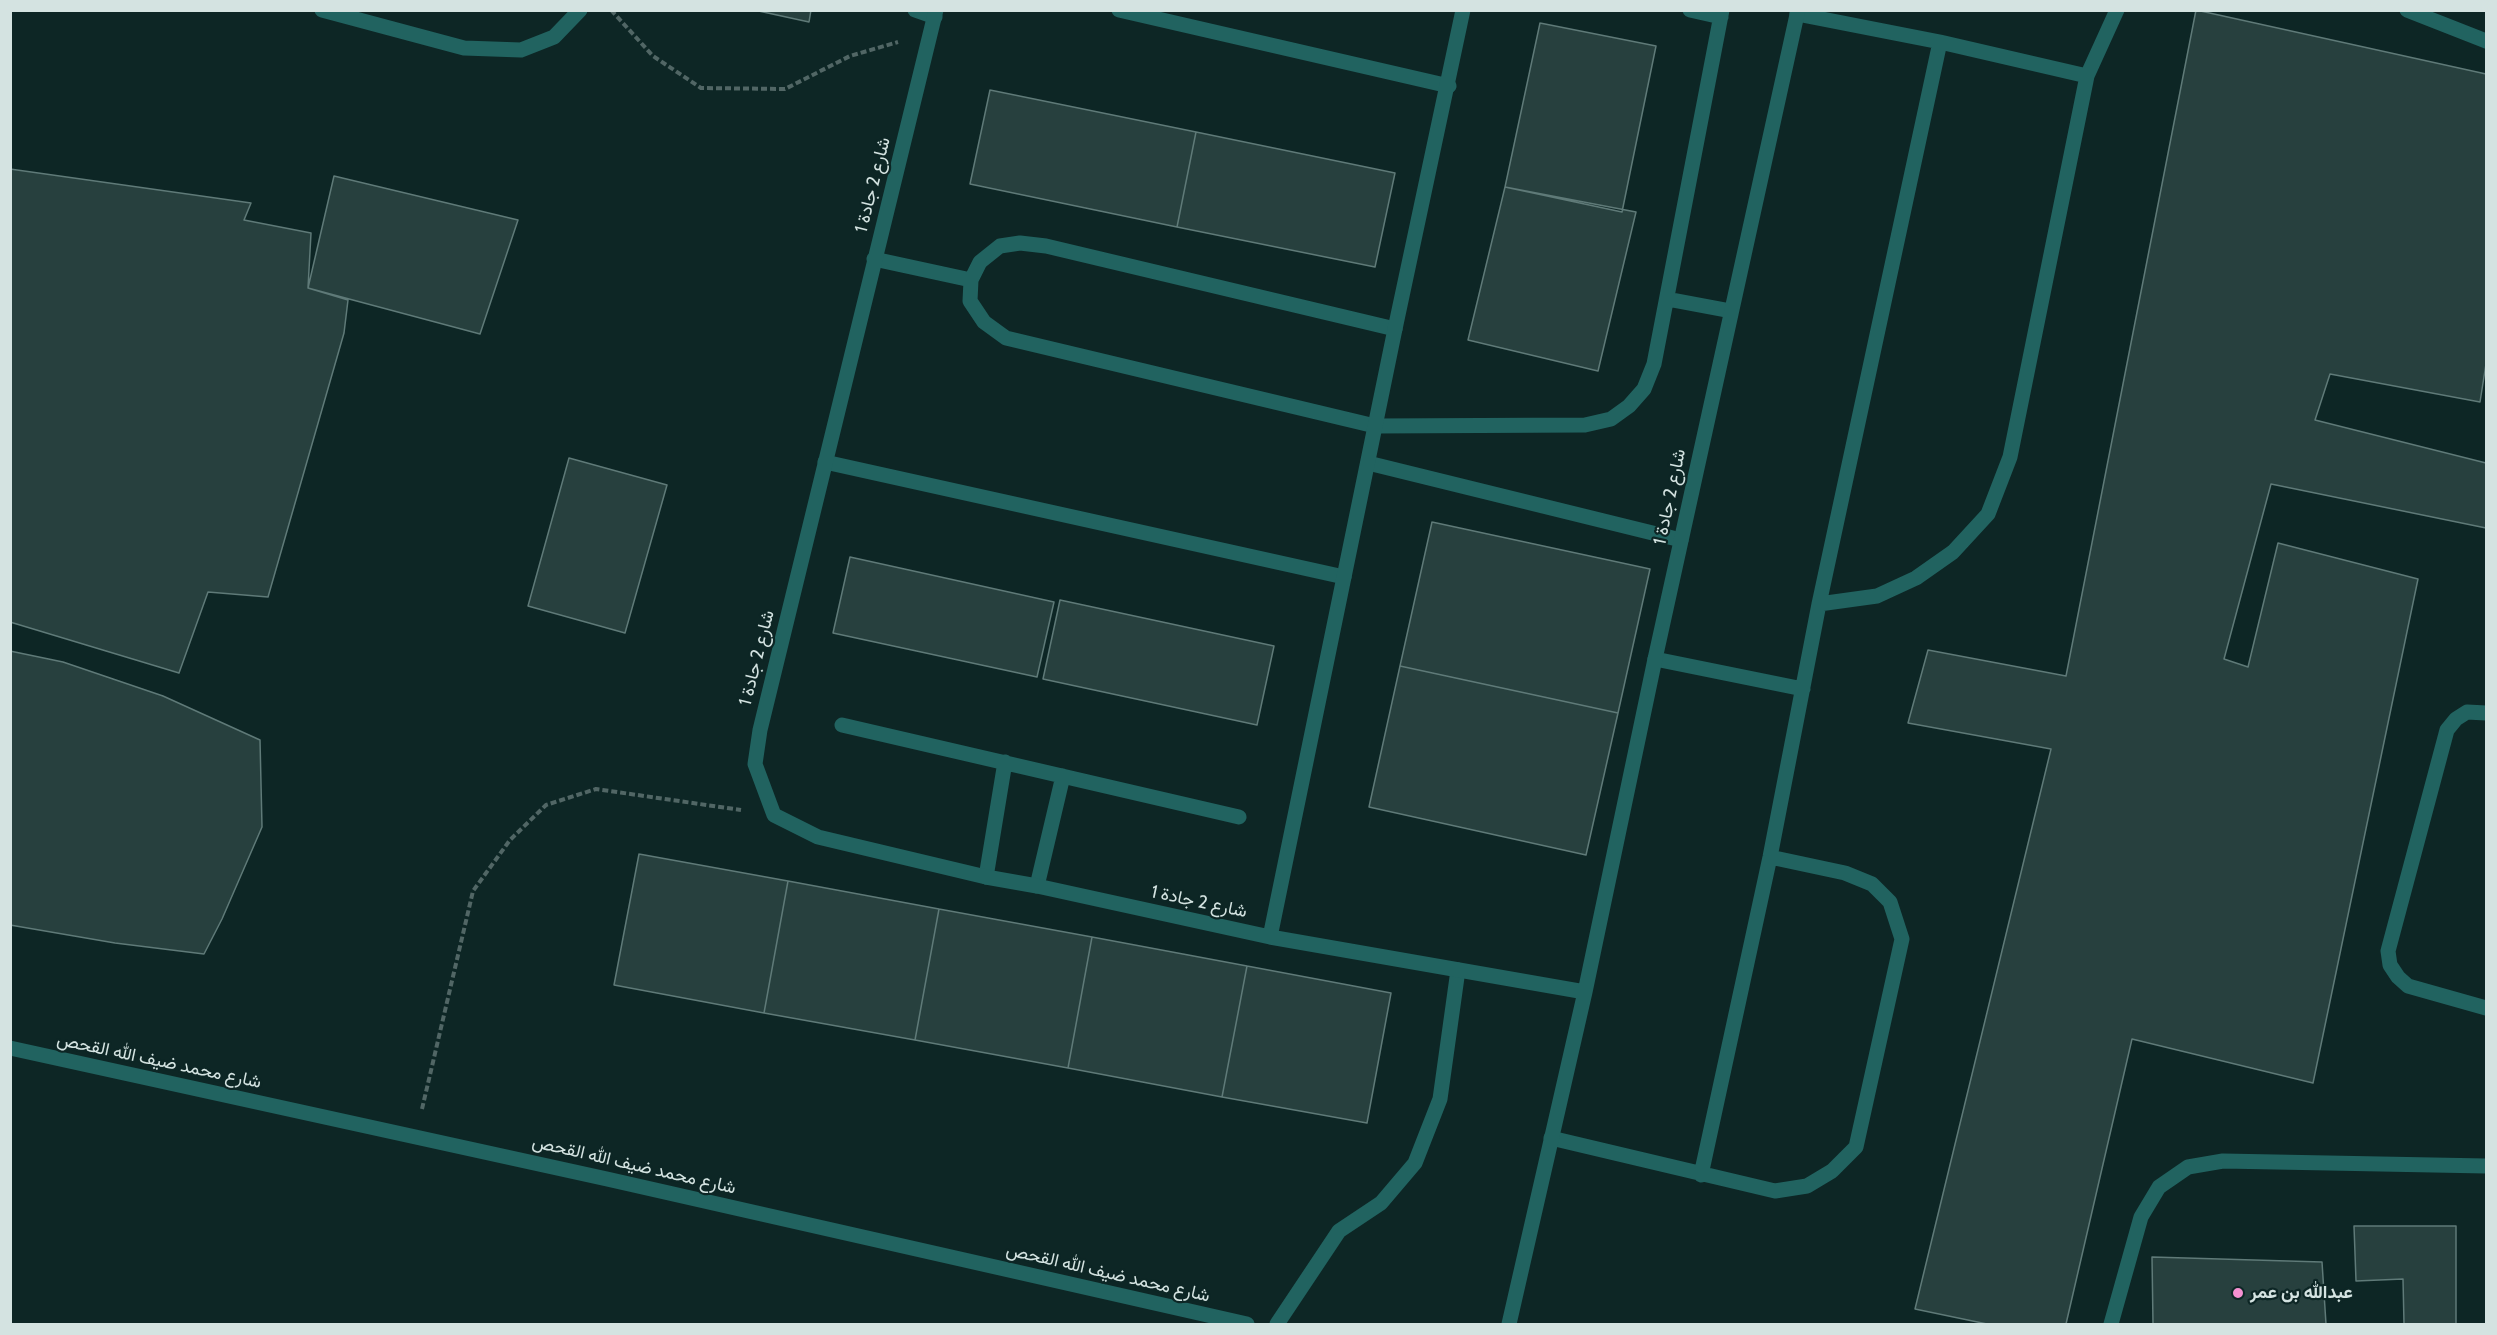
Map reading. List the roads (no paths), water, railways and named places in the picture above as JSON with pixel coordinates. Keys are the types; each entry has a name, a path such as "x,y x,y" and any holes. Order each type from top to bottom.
{"street":[{"path":"322,10 464,48 521,50 554,37 580,10"},
{"path":"915,10 935,14"},
{"path":"1119,10 1449,86"},
{"path":"1270,937 1395,329 1464,10"},
{"path":"1395,329 1057,248 1020,243 1000,246 980,262 971,280 970,301 984,322 1006,338 1375,426 1585,425 1611,419 1629,406 1644,389 1654,364 1667,299 1721,14 1690,10"},
{"path":"1819,604 1877,596 1916,578 1953,552 1988,514 2010,457 2086,76 2117,10"},
{"path":"2407,10 2487,41"},
{"path":"1797,12 2086,76"},
{"name":"شارع 2 جادة 1","path":"1509,1324 1585,992 1654,659 1797,12"},
{"name":"شارع 2 جادة 1","path":"935,14 760,730 755,764 774,815 818,837 986,877 1270,937 1585,992"},
{"path":"1701,1175 1770,857 1819,604 1940,42"},
{"path":"874,259 971,280"},
{"path":"1667,299 1731,310"},
{"path":"825,462 1344,577"},
{"path":"1368,463 1681,540"},
{"path":"1654,659 1803,689"},
{"path":"2487,713 2467,712 2456,718 2447,730 2388,951 2390,965 2408,986 2487,1008"},
{"path":"842,725 1239,817"},
{"path":"986,877 1005,762"},
{"path":"1037,886 1063,776"},
{"path":"1551,1138 1775,1191 1808,1186 1832,1171 1856,1147 1902,939 1890,902 1872,884 1845,873 1770,857"},
{"path":"1277,1324 1339,1231 1381,1203 1415,1163 1440,1099 1458,970"},
{"name":"شارع محمد ضيف الله القحص","path":"10,1048 1247,1324"},
{"path":"2111,1324 2141,1218 2158,1187 2188,1167 2223,1161 2487,1166"}],"place":[{"name":"عبدالله بن عمر","path":"2238,1293"}]}
